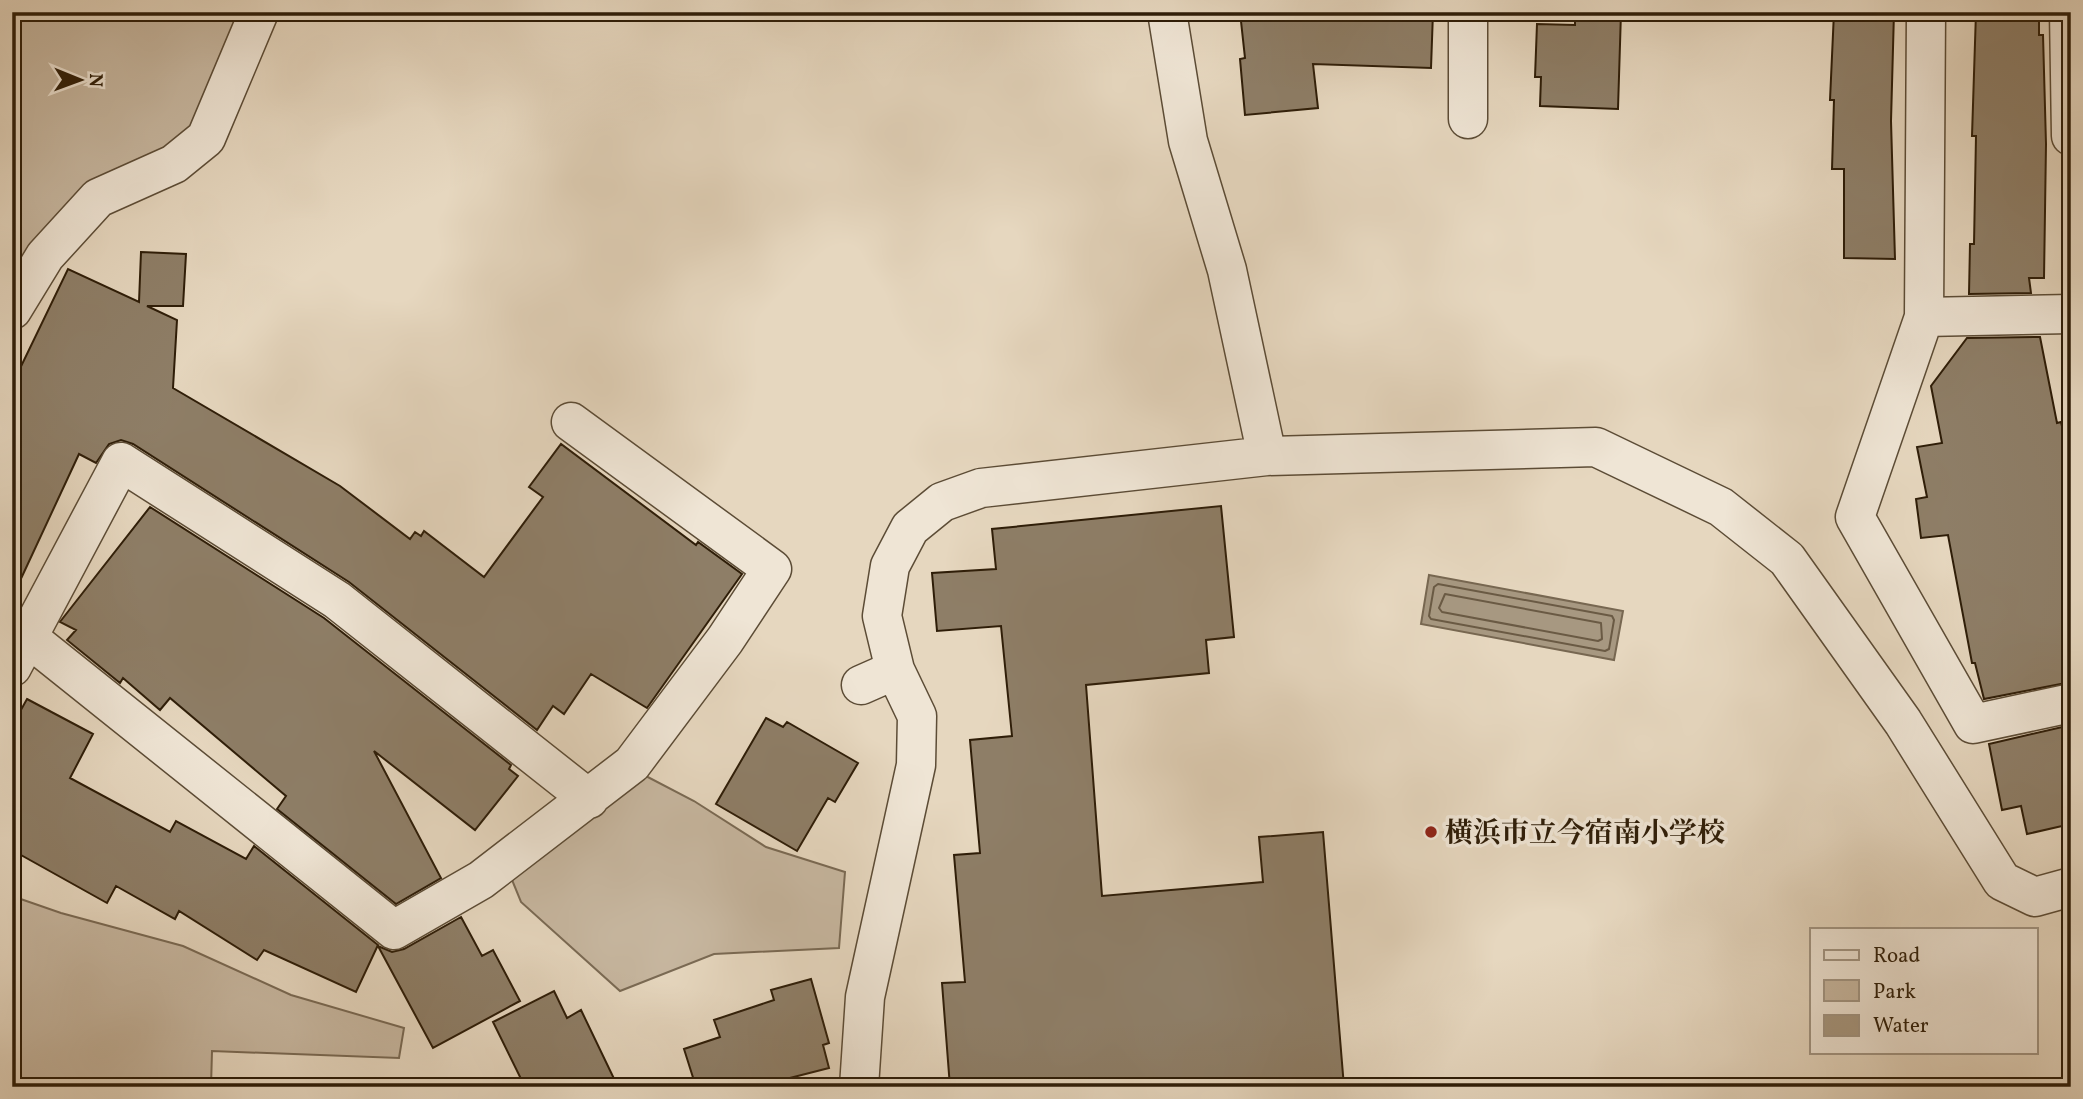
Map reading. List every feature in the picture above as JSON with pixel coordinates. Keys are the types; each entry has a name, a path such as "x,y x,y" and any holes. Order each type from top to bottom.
{"street":[{"path":"12,310 46,256 98,198 174,164 206,138 259,12"},
{"path":"1167,12 1188,141 1227,270 1267,456"},
{"path":"1468,12 1468,118"},
{"path":"1926,12 1924,317 1855,517 1973,724 2071,703"},
{"path":"2069,12 2071,136"},
{"path":"1924,317 2071,314"},
{"path":"571,422 772,569 740,648 632,764 589,799 481,880 394,930 21,653 121,462 337,600 589,799"},
{"path":"859,1087 865,997 916,765 917,716 895,670 882,615 890,566 910,528 942,502 981,488 1267,456 1596,447 1721,508 1787,559 1903,722 2002,881 2035,897 2071,887"},
{"path":"861,685 895,670"}],"green space":[{"path":"12,12 249,12 201,116 172,150 12,273"},
{"path":"642,774 694,801 766,847 845,872 839,948 714,954 620,991 521,902 510,875"},
{"path":"12,896 61,913 183,946 291,995 404,1028 399,1058 212,1051 211,1087 12,1087"}],"water":[{"path":"1429,575 1623,611 1614,660 1421,624"}],"building":[{"path":"1240,12 1433,12 1431,68 1313,64 1318,108 1245,115 1240,59 1245,58"},
{"path":"1575,12 1621,12 1618,109 1540,106 1541,77 1535,77 1537,24 1575,25"},
{"path":"1834,12 1894,12 1891,121 1895,259 1844,258 1844,169 1832,169 1834,100 1830,100"},
{"path":"1976,12 2039,12 2039,35 2043,35 2046,144 2044,278 2029,278 2031,293 1969,294 1970,244 1974,244 1976,136 1972,136"},
{"path":"141,252 186,254 183,306 147,306 177,320 173,388 340,486 410,539 415,532 421,536 424,531 484,577 543,497 529,487 561,444 696,545 698,542 742,574 647,708 591,674 564,714 553,706 537,730 349,582 133,444 121,440 109,444 96,463 79,454 12,598 12,385 68,269 139,302"},
{"path":"2040,337 2057,423 2061,422 2071,464 2071,682 1984,699 1975,663 1972,663 1948,535 1921,538 1916,499 1927,497 1917,447 1942,443 1931,386 1967,338"},
{"path":"1221,506 1234,637 1206,640 1209,673 1086,685 1102,896 1263,882 1259,837 1323,832 1344,1087 950,1087 942,983 965,982 954,855 980,853 970,740 1012,736 1001,626 937,631 932,573 996,569 992,529"},
{"path":"150,507 324,618 511,765 509,769 518,776 475,830 374,751 441,878 396,904 277,809 286,796 170,698 160,710 123,678 120,683 67,640 76,630 60,622"},
{"path":"27,699 93,734 70,778 170,832 176,821 246,859 254,846 378,945 356,992 264,950 257,960 179,911 175,919 116,886 107,903 12,850 12,726"},
{"path":"766,718 783,727 787,722 858,763 835,802 828,798 797,851 716,804"},
{"path":"2071,725 2071,824 2027,834 2021,806 2002,810 1989,744"},
{"path":"461,917 482,956 493,950 520,1001 433,1048 378,946 392,952 404,949"},
{"path":"811,979 829,1043 823,1045 829,1068 782,1080 784,1087 696,1087 684,1049 720,1037 714,1020 774,1000 771,990"},
{"path":"554,991 567,1018 581,1010 618,1087 525,1087 493,1022"}],"place":[{"name":"横浜市立今宿南小学校","path":"1431,832"}]}
